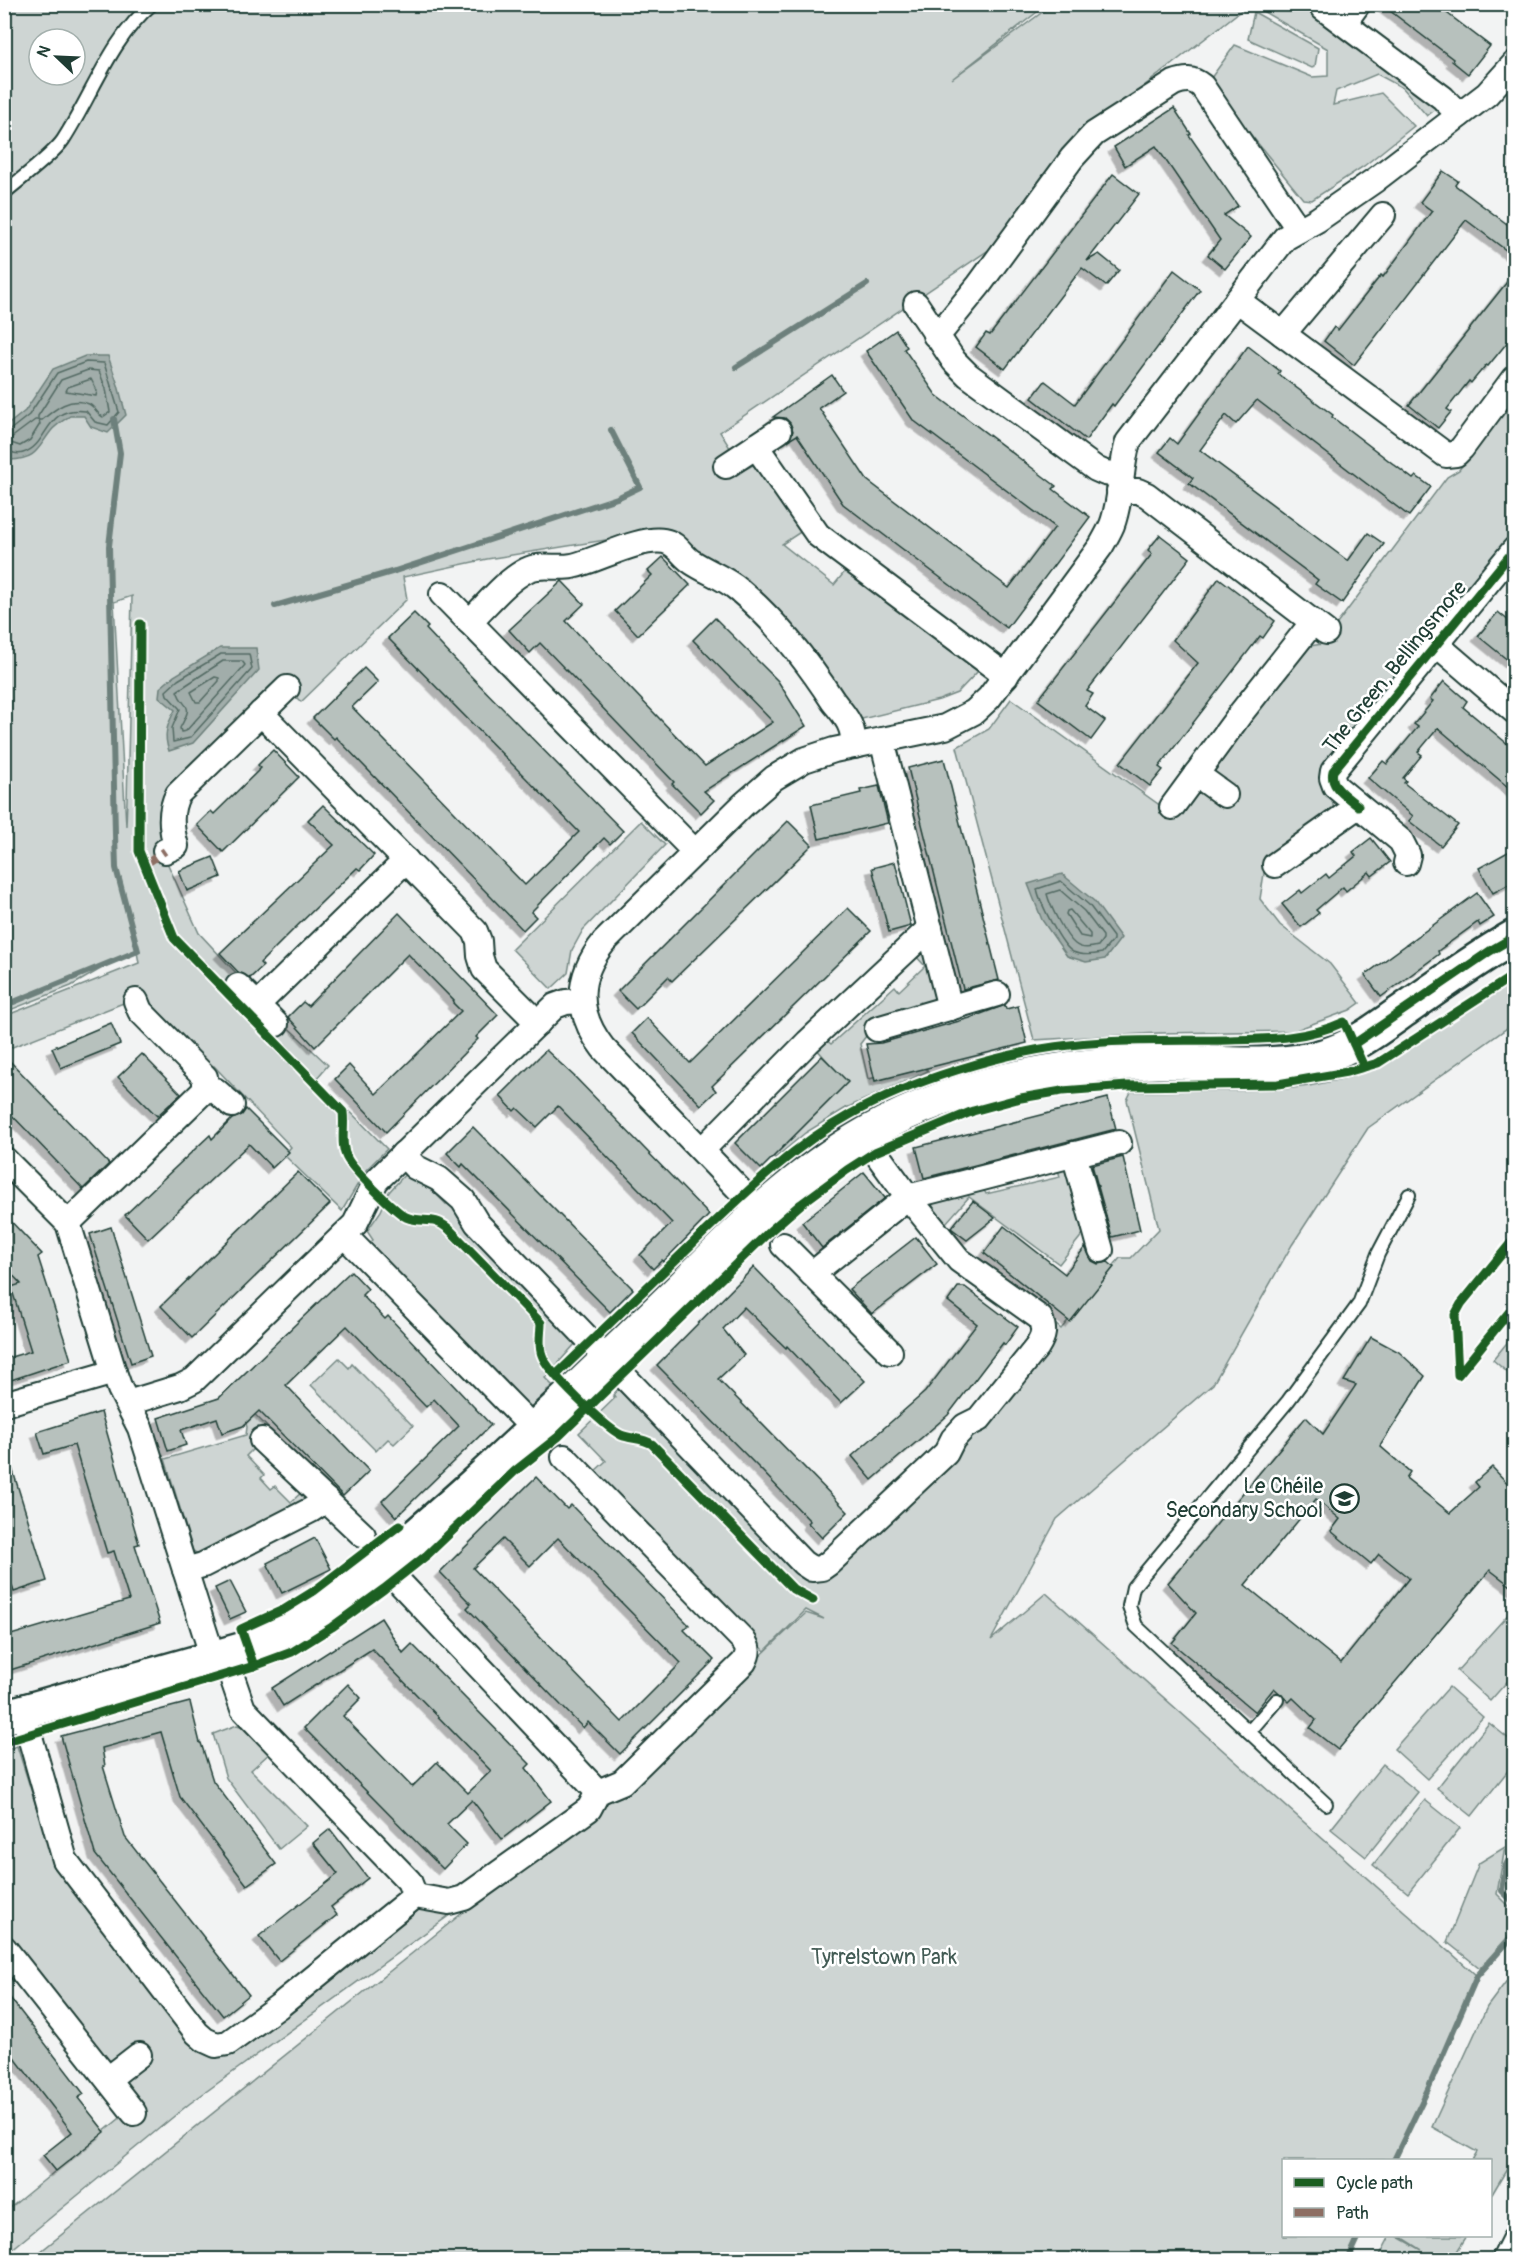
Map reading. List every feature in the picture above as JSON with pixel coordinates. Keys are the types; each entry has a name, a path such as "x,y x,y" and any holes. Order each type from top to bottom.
{"street":[{"path":"1323,8 1351,14 1459,115"},
{"path":"759,1210 594,1036 582,1001 586,972 594,954 694,852 774,778 804,760 834,750 945,727 974,712 989,698 1101,546 1112,524 1122,461 1128,442 1285,238 1317,220 1376,180 1487,93 1515,64"},
{"path":"935,335 944,328 979,285 1072,158 1094,135 1174,83 1186,79 1202,86 1299,230"},
{"path":"1283,334 1383,215"},
{"path":"1237,300 1446,455 1456,454 1462,448 1515,378"},
{"path":"916,304 954,361 969,375 1096,469 1147,495 1319,627 1241,713 1172,807"},
{"path":"726,466 779,431"},
{"path":"756,446 818,535 1006,676"},
{"path":"469,622 516,577 528,569 579,565 639,544 664,541 678,548 684,557 739,590 798,650 851,727 854,746"},
{"name":"The Green, Bellingsmore","path":"1406,863 1408,855 1401,841 1335,786 1332,778 1333,771 1515,550"},
{"path":"442,594 694,852"},
{"path":"1436,644 1515,711"},
{"path":"165,851 176,846 172,832 172,815 173,804 178,794 287,688"},
{"path":"261,713 475,931 484,969 538,1023"},
{"path":"882,740 950,1008"},
{"path":"1196,774 1225,795"},
{"path":"1275,865 1358,806"},
{"path":"257,1005 406,860"},
{"path":"702,1150 808,1042 930,928"},
{"path":"564,1457 743,1640 747,1645 748,1654 744,1662 622,1782 598,1792 589,1809 464,1898 449,1902 415,1896 279,2006 228,2043 216,2045 205,2040 65,1860 14,1714 223,1669 248,1648 284,1632 317,1613 383,1565 535,1430 759,1210 812,1169 863,1135 903,1114 950,1097 1015,1078 1089,1065 1157,1062 1290,1062 1321,1057 1354,1044 1490,951 1515,937"},
{"path":"238,986 276,1024"},
{"path":"877,1029 997,994"},
{"path":"136,1001 140,1011 205,1077 205,1090"},
{"path":"128,1403 180,1387 194,1380 355,1224 376,1181 403,1154 555,1006 566,1002 582,1001"},
{"path":"68,1223 205,1090 215,1090 232,1105"},
{"path":"403,1154 415,1167 439,1179 463,1200 477,1223 803,1563 812,1569 822,1568 889,1509 946,1453 953,1439 965,1426 979,1419 1043,1338 1044,1329 1040,1318 959,1260 908,1197 863,1135"},
{"path":"812,1274 908,1197 1119,1143"},
{"path":"1074,1154 1101,1250"},
{"path":"4,1159 68,1223 114,1372 140,1428 185,1570 223,1669 243,1709 409,1881 415,1896"},
{"path":"344,1235 535,1430"},
{"path":"783,1245 890,1353"},
{"path":"4,1404 114,1372"},
{"path":"262,1440 363,1535"},
{"path":"185,1570 203,1565 311,1510 326,1500"},
{"path":"383,1565 598,1792"},
{"path":"4,1948 134,2113"},
{"path":"108,2079 139,2055"},
{"path":"1504,2259 1515,2240"}],"lane":[{"path":"4,193 62,142 96,78 135,19 152,4"},
{"path":"1326,1804 1136,1626 1129,1606 1133,1587 1288,1401 1359,1304 1378,1254 1409,1195"},
{"path":"1249,1732 1277,1700"}],"green space":[{"path":"5,5 1046,5 952,79 1052,5 1248,5 1067,146 996,245 720,432 732,451 718,461 731,477 753,465 758,468 802,531 782,544 834,585 847,569 979,670 957,693 939,700 854,721 813,655 649,533 487,559 403,577 407,599 301,702 282,683 167,794 166,844 161,849 199,933 279,1019 328,1065 317,1078 387,1149 366,1170 342,1211 284,1155 291,1147 214,1066 207,1071 141,996 5,1050 5,1016 139,963 137,952 118,959 71,986 5,1012","holes":["132,596 126,826 114,602"]},
{"path":"1252,5 1317,5 1311,14 1437,108 1427,116 1403,88 1377,74 1336,91 1333,105 1381,93 1414,126 1364,166 1312,200 1303,199 1208,82 1235,45 1312,77 1328,76 1328,49"},
{"path":"1254,12 1318,48 1315,66 1312,68 1248,39"},
{"path":"1514,396 1514,535 1328,758 1325,779 1334,812 1266,861 1260,899 1280,925 1330,964 1360,1003 1350,1010 1293,1031 1158,1033 1034,1040 957,747 989,729 1011,699 1175,816 1304,647 1322,644 1447,477 1459,470"},
{"path":"641,821 665,845 583,930 572,950 568,973 551,989 512,949"},
{"path":"922,953 928,957 938,1003 873,1027 860,1044 868,1079 925,1067 928,1071 846,1108 805,1133 775,1158 772,1154 846,1082 815,1047 825,1039 831,1044 895,986 899,991 925,966 914,954"},
{"name":"Tyrrelstown Park","path":"1514,982 1514,1023 1368,1128 1292,1245 1213,1384 1057,1519 991,1640 1046,1593 1477,1976 1429,2087 1394,2159 1282,2159 1282,2237 1359,2237 1348,2259 30,2260 461,1914 603,1804 806,1613 824,1619 806,1610 765,1651 596,1479 595,1471 606,1461 579,1433 615,1398 613,1395 618,1389 798,1573 807,1577 965,1429 1045,1315 1061,1329 1120,1258 1131,1258 1159,1229 1127,1100 1131,1092 1276,1090 1351,1077"},
{"path":"1057,1165 1067,1169 1083,1234 1059,1264 969,1197 946,1223 932,1204 935,1199 982,1186 986,1194 1060,1177"},
{"path":"408,1171 427,1185 446,1204 455,1200 460,1207 458,1217 569,1331 575,1344 545,1378 553,1386 547,1390 552,1397 530,1411 367,1247 373,1240 367,1231 381,1211 389,1192"},
{"path":"1514,1334 1514,1378 1493,1360"},
{"path":"339,1358 349,1368 352,1364 413,1426 394,1444 388,1439 376,1451 311,1385"},
{"path":"238,1397 271,1431 246,1456 264,1475 261,1478 271,1489 275,1486 291,1502 302,1492 306,1499 201,1559 193,1551 165,1459 246,1435 247,1427"},
{"path":"1513,1609 1514,1674 1490,1701 1457,1671"},
{"path":"1449,1687 1483,1717 1427,1779 1394,1749"},
{"path":"1489,1723 1514,1743 1514,1763 1472,1816 1437,1788"},
{"path":"237,1725 247,1728 271,1752 251,1770 307,1826 279,1849 226,1778 213,1734"},
{"path":"17,1746 59,1872 187,2039 210,2052 417,1905 451,1914 189,2104 5,2255 5,2212 136,2105 121,2079 140,2063 128,2048 113,2060 103,2061 5,1935 5,1750"},
{"path":"1383,1764 1418,1792 1366,1857 1331,1829"},
{"path":"1425,1800 1460,1828 1408,1893 1373,1865"},
{"path":"1505,1847 1497,1894 1514,1911 1514,1930 1480,1968 1447,1942 1479,1863"},
{"path":"1514,1971 1514,2157 1492,2194 1492,2159 1473,2159 1477,2152 1432,2127 1487,2007"},
{"path":"1389,2237 1399,2237 1422,2250 1402,2237 1466,2237 1452,2259 1378,2259"}],"water":[{"path":"85,356 108,356 126,415 108,433 91,427 84,416 70,416 53,429 31,455 10,460 5,454 5,427 25,411 53,369"},
{"path":"220,648 256,648 259,670 193,743 169,751 166,740 167,730 175,710 159,697 160,688 174,676"},
{"path":"1062,874 1094,901 1121,938 1105,959 1086,962 1067,956 1042,920 1028,884"}],"building":[{"path":"1381,4 1435,4 1490,46 1468,74 1452,61 1453,59"},
{"path":"1174,108 1191,134 1189,135 1238,206 1224,215 1251,237 1225,269 1208,255 1220,240 1156,146 1125,166 1114,147"},
{"path":"1443,171 1458,181 1455,185 1515,230 1515,257 1466,220 1354,365 1324,341 1334,327 1338,330 1381,275 1383,277 1432,211 1420,202"},
{"path":"1113,174 1139,194 1087,261 1099,254 1119,270 1106,286 1082,268 1005,369 976,347 986,333 990,335"},
{"path":"1174,270 1200,290 1086,440 1032,398 1045,381 1075,404"},
{"path":"1515,272 1515,333 1488,366 1486,365 1471,383 1469,381 1447,409 1451,412 1438,428 1409,405"},
{"path":"896,330 907,347 904,349 936,395 1056,486 1053,489 1090,517 1007,628 843,504 797,435 789,440 793,431 790,423 785,418 773,417 832,375 843,391 819,408 867,480 1009,588 1055,527 913,420 866,351"},
{"path":"1248,346 1280,371 1278,374 1333,415 1332,417 1413,479 1416,476 1431,487 1409,516 1257,400 1236,424 1226,415 1200,450 1348,561 1368,533 1384,544 1342,603 1315,584 1318,580 1189,483 1193,478 1159,452 1170,438 1177,444"},
{"path":"1160,535 1190,558 1087,691 1093,694 1085,706 1105,721 1091,740 1038,700 1152,554 1148,550"},
{"path":"663,557 690,585 638,635 615,611 652,575 648,571"},
{"path":"1219,578 1275,621 1263,638 1260,636 1159,767 1163,770 1150,786 1120,763 1198,663 1173,640"},
{"path":"562,581 584,604 566,621 705,766 773,722 693,640 715,618 778,681 806,726 704,791 714,800 701,813 540,643 530,653 509,630"},
{"path":"1498,612 1515,626 1515,666 1478,636"},
{"path":"414,613 458,663 623,831 610,844 604,838 531,912 536,917 523,930 336,737 334,739 313,718 364,668 378,682 352,707 525,885 579,832 388,638"},
{"path":"1444,681 1467,701 1463,707 1515,750 1515,793 1438,728 1418,752 1422,755 1403,778 1406,781 1404,783 1458,825 1441,846 1409,821 1413,816 1368,778 1383,761 1387,764 1418,727 1414,724 1433,701 1430,699"},
{"path":"273,750 299,777 223,852 197,825 211,811 214,814 261,768 258,765"},
{"path":"944,759 999,980 963,989 908,768"},
{"path":"879,786 888,823 819,839 811,805 861,793 860,790"},
{"path":"323,805 374,855 360,870 357,868 293,930 260,963 263,966 250,978 238,972 220,953 334,845 308,820"},
{"path":"788,821 812,845 672,981 668,977 636,1009 618,991"},
{"path":"1371,838 1390,862 1372,876 1369,872 1346,891 1343,887 1316,910 1319,913 1301,927 1282,904 1300,890 1302,893 1326,874 1329,878 1356,856 1353,852"},
{"path":"1515,848 1515,881 1493,893 1479,868"},
{"path":"213,857 221,877 187,891 179,871"},
{"path":"895,862 911,926 889,932 872,868"},
{"path":"1477,893 1494,917 1480,926 1478,922 1381,997 1365,975"},
{"path":"848,908 871,931 712,1086 716,1091 701,1105 632,1033 647,1018 690,1063"},
{"path":"399,913 498,1015 476,1037 478,1039 386,1132 335,1079 349,1065 376,1094 461,1011 453,1003 454,1001 408,954 315,1047 288,1017 303,1002 308,1006"},
{"path":"1005,1005 1006,1009 1018,1006 1027,1043 875,1081 866,1044 881,1043 970,1018"},
{"path":"111,1023 120,1044 61,1068 52,1048"},
{"path":"546,1050 709,1215 663,1262 662,1260 653,1269 640,1255 672,1223 558,1106 537,1127 517,1108 514,1111 500,1096"},
{"path":"142,1054 181,1094 157,1116 118,1077"},
{"path":"4,1055 109,1164 83,1189 4,1107"},
{"path":"822,1056 848,1082 761,1169 735,1143"},
{"path":"1108,1098 1116,1129 924,1178 916,1147"},
{"path":"246,1109 289,1152 272,1168 249,1144 148,1239 125,1215 210,1135 212,1139 232,1119 242,1115"},
{"path":"473,1127 633,1289 610,1312 463,1164 461,1167 447,1153"},
{"path":"1123,1157 1140,1230 1112,1237 1092,1165"},
{"path":"298,1172 330,1204 192,1338 161,1306"},
{"path":"864,1172 885,1198 822,1248 802,1222"},
{"path":"973,1201 995,1218 967,1240 951,1228"},
{"path":"4,1214 42,1254 38,1257 71,1360 11,1380 4,1359 31,1351 11,1287 21,1284 4,1266"},
{"path":"1004,1226 1065,1274 1085,1247 1092,1261 1098,1264 1108,1262 1114,1267 1070,1322 984,1253"},
{"path":"111,1227 151,1356 131,1363 90,1234"},
{"path":"916,1237 937,1264 872,1314 849,1289"},
{"path":"754,1267 865,1381 841,1403 787,1346 786,1348 744,1307 723,1329 744,1355 718,1379 848,1512 822,1538 808,1523 810,1521 657,1365"},
{"path":"351,1271 368,1289 362,1295 385,1319 388,1316 491,1425 396,1517 382,1501 459,1426 434,1399 426,1407 347,1326 286,1385 369,1471 343,1496 259,1411 243,1426 222,1433 217,1418 181,1430 186,1445 168,1451 158,1418 219,1398"},
{"path":"958,1287 965,1287 1018,1327 948,1415 872,1480 852,1456 925,1392 977,1324 948,1301"},
{"path":"1371,1337 1399,1352 1425,1376 1380,1446 1410,1472 1406,1478 1450,1513 1479,1487 1475,1482 1492,1467 1515,1491 1515,1589 1490,1570 1338,1750 1310,1728 1316,1720 1293,1698 1289,1702 1274,1688 1255,1712 1172,1643 1196,1613 1168,1583 1306,1417 1323,1434 1356,1385 1344,1381","holes":["1316,1499 1340,1519 1331,1531 1371,1564 1379,1554 1409,1578 1341,1663 1245,1585"]},
{"path":"101,1412 139,1544 135,1545 160,1623 4,1672 4,1637 129,1600 114,1551 107,1553 74,1445 44,1454 37,1432"},
{"path":"4,1455 8,1455 47,1581 14,1592 4,1563"},
{"path":"536,1477 567,1509 571,1505 689,1625 684,1630 714,1660 620,1754 588,1722 583,1728 467,1608 471,1604 440,1572","holes":["558,1538 681,1663 622,1722 473,1568 503,1539 530,1566"]},
{"path":"315,1538 331,1569 282,1593 267,1563"},
{"path":"230,1581 246,1612 230,1619 215,1588"},
{"path":"381,1618 403,1653 412,1644 530,1764 526,1768 551,1801 502,1839 472,1800 447,1824 467,1844 443,1869 304,1728 348,1684 361,1698 343,1716 412,1787 437,1762 468,1793 491,1771 372,1649 283,1706 272,1688"},
{"path":"190,1702 200,1743 213,1781 276,1864 247,1885 180,1797 161,1732 102,1748 105,1766 103,1766 125,1837 249,1995 223,2016 95,1854 61,1736"},
{"path":"330,1829 368,1878 331,1907 337,1915 279,1961 259,1936 338,1874 313,1843"},
{"path":"4,1990 84,2094 78,2098 105,2132 56,2171 43,2155 72,2132 4,2044"}],"waterway":[{"path":"736,367 867,284"},
{"path":"4,1006 138,951 116,868 109,546 120,453 114,419"},
{"path":"275,606 395,571 617,498 640,487 611,430"},
{"path":"1514,1849 1506,1865 1502,1891 1514,1903"},
{"path":"1394,2159 1429,2087 1477,1976 1514,1935"},
{"path":"1348,2260 1359,2237"}],"marked path":[{"path":"143,866 165,851"}],"cycle path":[{"path":"1358,806 1336,786 1332,777 1333,771 1514,550"},
{"path":"140,624 139,851 174,938 343,1112 345,1153 365,1180 406,1217 438,1222 449,1229 541,1323 542,1355 554,1374 577,1398 621,1435 652,1444 793,1589 813,1600"},
{"path":"1354,1044 1514,937"},
{"path":"4,1742 254,1666 292,1652 332,1627 427,1555 515,1471 558,1437 770,1231 801,1204 875,1152 973,1111 1021,1098 1062,1091 1127,1086 1278,1084 1347,1072 1378,1063 1514,975"},
{"path":"556,1375 768,1173 829,1127 901,1090 987,1061 1070,1045 1273,1038 1316,1032 1344,1022 1364,1067"},
{"path":"1514,1239 1461,1304 1455,1315 1458,1375 1514,1306"},
{"path":"254,1666 241,1629 285,1609 314,1591 400,1525"}],"place":[{"name":"Le Chéile Secondary School","path":"1344,1498"}]}
